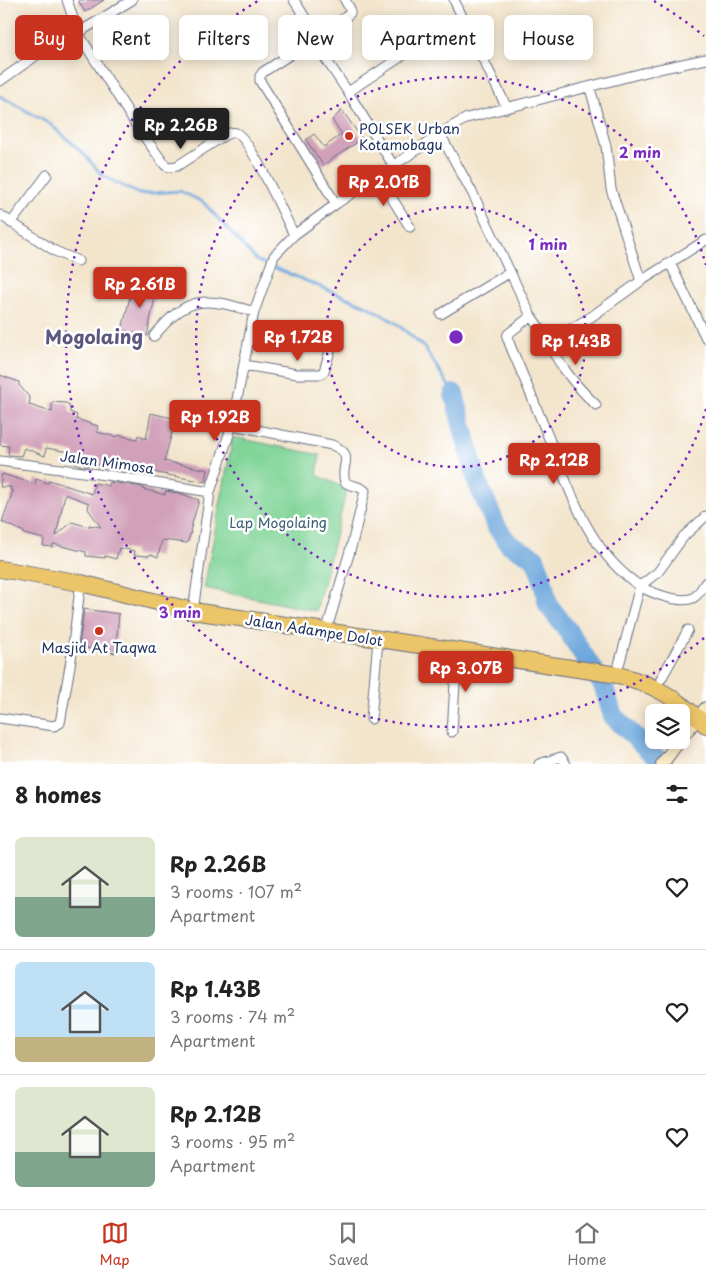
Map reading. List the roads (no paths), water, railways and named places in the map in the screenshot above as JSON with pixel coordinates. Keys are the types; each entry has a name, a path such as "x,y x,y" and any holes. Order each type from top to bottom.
{"highway":[{"name":"Jalan Adampe Dolot","path":"0,560 194,607 569,664"},
{"name":"Jalan Adampe Dolot","path":"0,569 81,579"},
{"name":"Jalan Adampe Dolot","path":"328,628 378,640 457,652 636,669 661,679 684,694 704,715"},
{"name":"Jalan Adampe Dolot","path":"608,667 618,675 650,684 704,715"}],"street":[{"path":"67,0 72,15"},
{"path":"83,26 132,0"},
{"path":"294,0 302,15"},
{"path":"345,0 350,8 350,13 347,15"},
{"path":"454,0 507,108"},
{"path":"83,41 138,128 168,167 177,166 233,132 245,140 294,235"},
{"path":"194,607 210,492 232,425 254,312 274,256 294,235 336,204 440,134 473,116 547,99 654,70 706,59"},
{"path":"0,81 31,60"},
{"path":"282,60 264,72 260,76 260,82 336,204"},
{"path":"328,60 393,165"},
{"path":"348,92 396,60"},
{"path":"590,88 606,146 611,189 641,281"},
{"path":"440,134 472,194 531,316 575,385 596,405"},
{"path":"12,223 47,175"},
{"path":"378,176 410,226"},
{"path":"0,215 55,251 78,261"},
{"path":"544,336 554,338 572,329 641,281 706,240"},
{"path":"670,262 706,338"},
{"path":"441,314 509,273"},
{"path":"154,336 166,321 181,309 200,302 221,302 254,312"},
{"path":"531,316 508,334 507,337 581,518 604,551 624,574 651,593 684,600 696,596 706,582"},
{"path":"244,365 297,374 321,374 324,371 336,331"},
{"path":"232,425 332,445 340,449 347,460 343,477 345,482 349,485 361,487 365,491 328,628"},
{"name":"Jalan Mimosa","path":"0,461 113,476 210,492"},
{"path":"608,667 640,586 658,572 684,536 706,516"},
{"path":"0,718 54,726 60,722 71,660 81,579"},
{"path":"661,679 688,630"},
{"path":"371,719 378,640"},
{"path":"452,732 457,652"},
{"path":"690,730 704,715"},
{"path":"662,764 673,749"},
{"path":"539,764 561,757 566,764"}],"waterway":[{"path":"0,96 50,124 83,153 103,176 139,194 180,191 203,202 256,260 369,307 396,323 424,347 454,394"},
{"path":"454,394 477,481 496,526 509,544 535,558 542,577 548,605 566,628 603,685 613,716 663,764"}],"place":[{"name":"POLSEK Urban Kotamobagu","path":"349,136"},
{"name":"Masjid At Taqwa","path":"99,631"}],"district":[{"name":"Mogolaing","path":"94,336"}],"park label":[{"name":"Lap Mogolaing","path":"278,522"}]}
